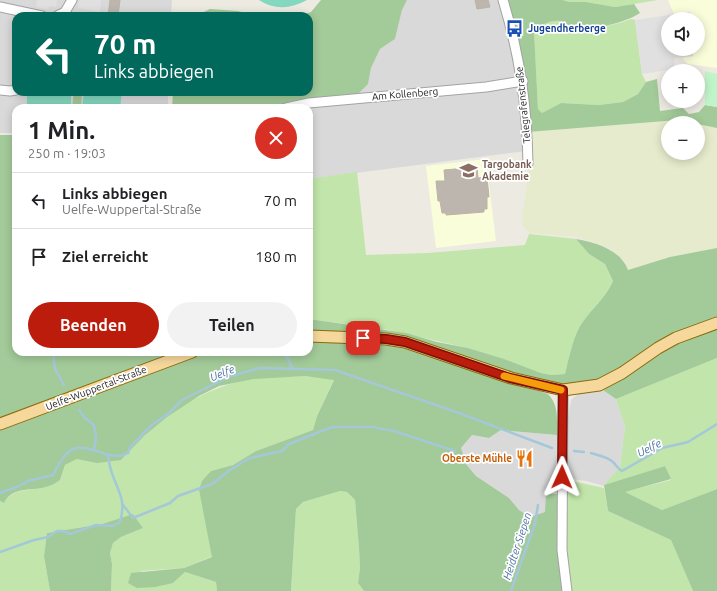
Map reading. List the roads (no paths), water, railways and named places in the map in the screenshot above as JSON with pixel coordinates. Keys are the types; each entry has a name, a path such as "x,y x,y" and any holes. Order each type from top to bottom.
{"main road":[{"path":"313,336 386,339 405,342 510,378 563,390 583,388 605,382 670,342 717,322"},
{"name":"Uelfe-Wuppertal-Straße","path":"0,424 181,356"}],"street":[{"path":"63,12 72,0"},
{"name":"Telegrafenstraße","path":"503,0 523,81 528,131 528,164"},
{"path":"0,7 15,12"},
{"name":"Am Kollenberg","path":"304,104 486,87 523,81"},
{"path":"0,90 12,91"},
{"path":"563,390 562,550 567,591"}],"waterway":[{"path":"53,356 55,369 64,385"},
{"path":"286,356 293,369"},
{"name":"Uelfe","path":"0,552 34,540 48,537 57,531 63,531 70,534 96,525 113,526 120,522 122,514 122,501 110,468 108,455 120,456 128,453 130,447 152,425 169,413 182,400 228,377 260,368 335,370 456,412 552,448"},
{"path":"79,410 85,418 94,425 96,438 94,450"},
{"name":"Uelfe","path":"591,453 603,456 613,462 622,471 662,448 688,442 717,424"},
{"path":"123,505 133,518 170,503 178,496 212,484 230,470 250,458 282,451 289,444 332,427 372,427 394,431 455,451"},
{"path":"0,493 28,481 53,475 64,457 74,448 97,451 108,455"},
{"name":"Uelfe","path":"574,451 584,452"},
{"name":"Heidter Siepen","path":"511,591 535,524 538,505"}],"place":[{"name":"Jugendherberge","path":"515,28"},
{"name":"Targobank Akademie","path":"469,170"},
{"name":"Oberste Mühle","path":"525,458"}]}
